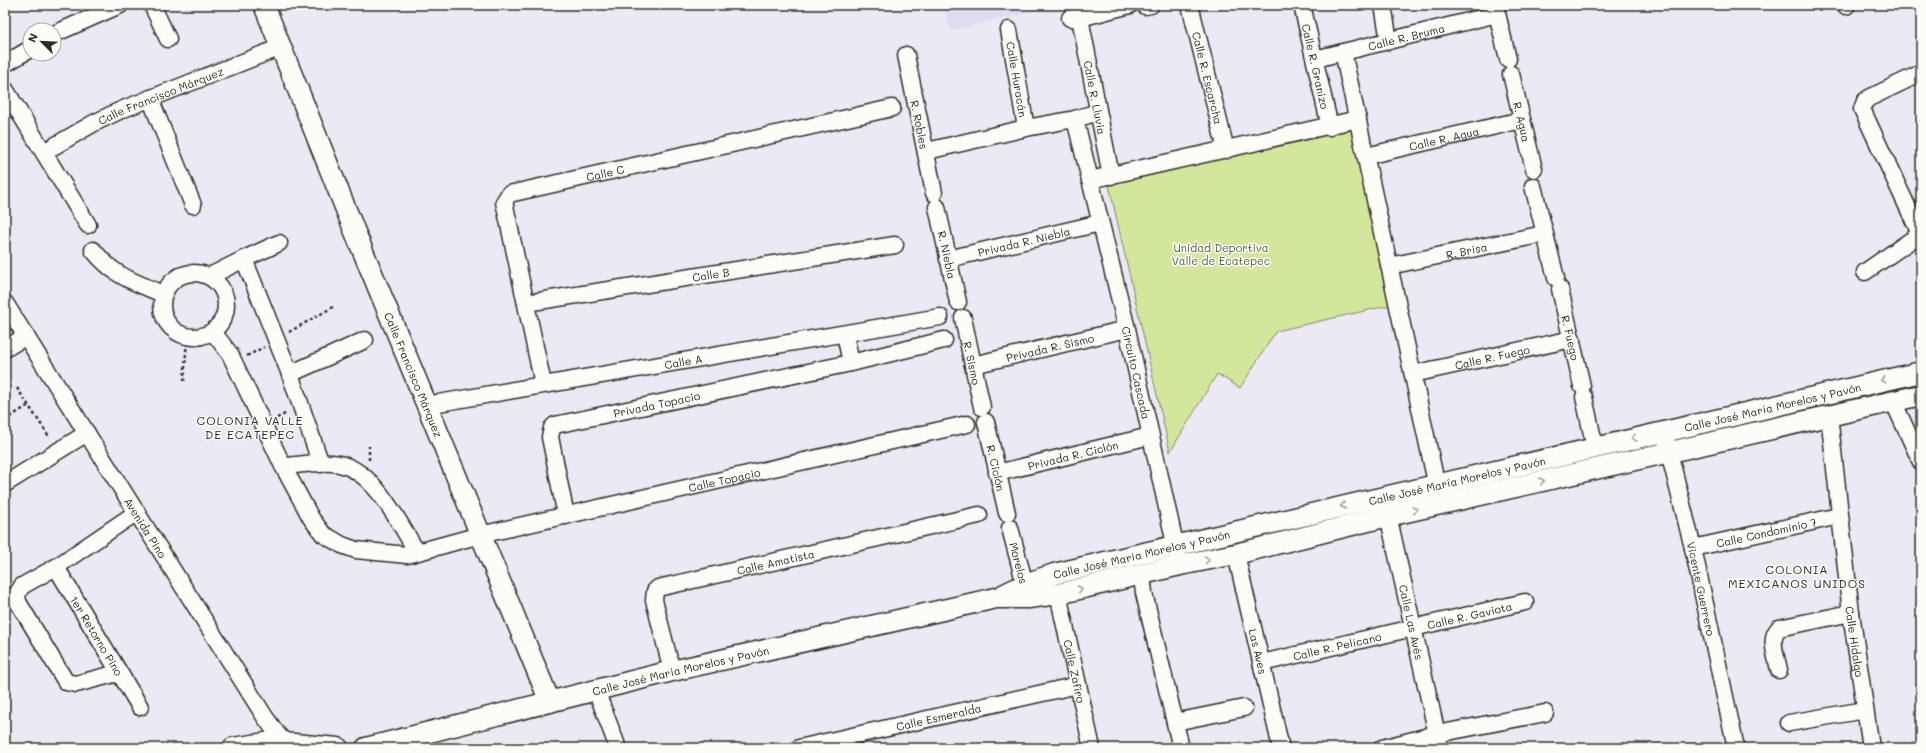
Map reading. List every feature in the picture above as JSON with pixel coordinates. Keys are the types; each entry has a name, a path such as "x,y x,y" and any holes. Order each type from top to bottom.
{"street":[{"path":"62,30 120,5"},
{"path":"152,5 168,39"},
{"name":"Calle Francisco Márquez","path":"264,5 480,535 550,702"},
{"name":"Calle R. Lluvia","path":"1111,176 1098,112 1075,18 1142,5"},
{"name":"Calle R. Escarcha","path":"1190,5 1226,150"},
{"name":"Calle R. Granizo","path":"1302,5 1330,127"},
{"path":"1383,5 1390,41"},
{"name":"Calle R. Bruma","path":"1315,59 1390,41 1496,9"},
{"name":"R. Agua","path":"1496,9 1534,169"},
{"name":"Calle Huracán","path":"1009,30 1026,128"},
{"name":"Calle Francisco Márquez","path":"44,152 94,123 150,98 281,47"},
{"path":"1343,52 1440,504"},
{"path":"5,64 22,54"},
{"name":"R. Robles","path":"906,55 936,200"},
{"path":"1865,272 1921,235 1863,113 1863,104 1869,98 1921,73"},
{"path":"5,89 88,225"},
{"path":"150,98 193,204"},
{"name":"Calle C","path":"543,384 504,202 510,194 892,108"},
{"path":"927,151 1026,128 1075,119 1098,112"},
{"name":"Circuito Cascada","path":"1075,119 1127,329 1180,565"},
{"path":"1090,180 1358,120"},
{"name":"Calle R. Agua","path":"1366,156 1522,120"},
{"path":"1533,186 1544,234"},
{"name":"R. Niebla","path":"936,200 958,302"},
{"name":"Privada R. Niebla","path":"948,259 1100,223"},
{"name":"R. Brisa","path":"1389,266 1544,234"},
{"name":"R. Fuego","path":"1544,234 1572,338 1595,448"},
{"path":"210,276 279,244"},
{"name":"Calle B","path":"526,303 895,244"},
{"path":"93,250 104,263 117,274 163,294"},
{"path":"244,259 290,374 321,464"},
{"path":"196,272 210,276 222,288 227,304 224,320 213,332 201,338 187,338 171,329 162,313 163,294 170,282 182,274 196,272"},
{"name":"Avenida Pino","path":"5,303 264,717 288,745"},
{"name":"Calle A","path":"427,405 940,317"},
{"name":"R. Sismo","path":"963,318 982,407"},
{"name":"Privada R. Sismo","path":"973,364 1127,329"},
{"name":"Calle Topacio","path":"213,332 230,354 283,466 311,518 323,534 342,545 356,550 407,555 480,535 967,424"},
{"path":"845,334 851,363"},
{"path":"5,350 26,336"},
{"name":"Calle R. Fuego","path":"1413,374 1572,338"},
{"path":"290,374 365,340"},
{"name":"Privada Topacio","path":"566,516 550,437 552,428 555,425 851,363 944,340"},
{"name":"Calle José María Morelos y Pavón","path":"1027,591 1054,574 1921,372"},
{"name":"Calle José María Morelos y Pavón","path":"366,748 672,671 1027,591 1058,594 1180,565 1236,554 1440,504 1921,395"},
{"path":"1894,401 1921,462"},
{"name":"Calle Hidalgo","path":"1829,415 1839,516 1870,748"},
{"name":"R. Ciclón","path":"986,422 1009,521"},
{"name":"Vicente Guerrero","path":"1663,431 1670,453 1693,548 1736,748"},
{"path":"5,484 59,452 87,433"},
{"name":"Privada R. Ciclón","path":"997,473 1150,436"},
{"path":"283,466 333,463 350,468 368,479 389,507 418,552"},
{"name":"Calle Las Avés","path":"1384,497 1439,741"},
{"name":"1er Retorno Pino","path":"56,567 118,673 76,684 66,682 16,598 19,589 56,567 137,512"},
{"name":"Calle Amatista","path":"672,671 654,600 655,591 658,588 979,515"},
{"name":"Calle Condominio 7","path":"1693,548 1839,516"},
{"name":"Morelos","path":"1009,521 1027,591"},
{"name":"Las Aves","path":"1236,554 1281,748"},
{"path":"1142,575 1144,593 1181,748"},
{"name":"Calle Zafiro","path":"1058,594 1092,748"},
{"name":"Calle R. Gaviota","path":"1414,629 1525,602"},
{"path":"1779,670 1774,635 1779,628 1851,613"},
{"name":"Calle R. Pelícano","path":"1262,663 1414,629"},
{"path":"118,673 140,707"},
{"name":"Calle Esmeralda","path":"799,748 1078,685"},
{"path":"596,690 618,748"},
{"path":"1175,722 1244,708"},
{"path":"1789,723 1865,710"},
{"path":"1382,748 1439,741 1545,713"},
{"path":"233,748 256,743 338,748"}],"path":[{"path":"184,381 187,338"},
{"path":"17,388 59,452"},
{"path":"263,425 301,405"},
{"path":"5,420 29,406"}],"shaded area":[{"path":"944,5 1060,5 950,31"}],"green space":[{"name":"Unidad Deportiva Valle de Ecatepec","path":"1351,129 1391,305 1276,331 1240,388 1217,374 1170,452 1108,181"}],"district":[{"name":"COLONIA VALLE DE ECATEPEC","path":"250,427"},
{"name":"COLONIA MEXICANOS UNIDOS","path":"1797,576"}]}
